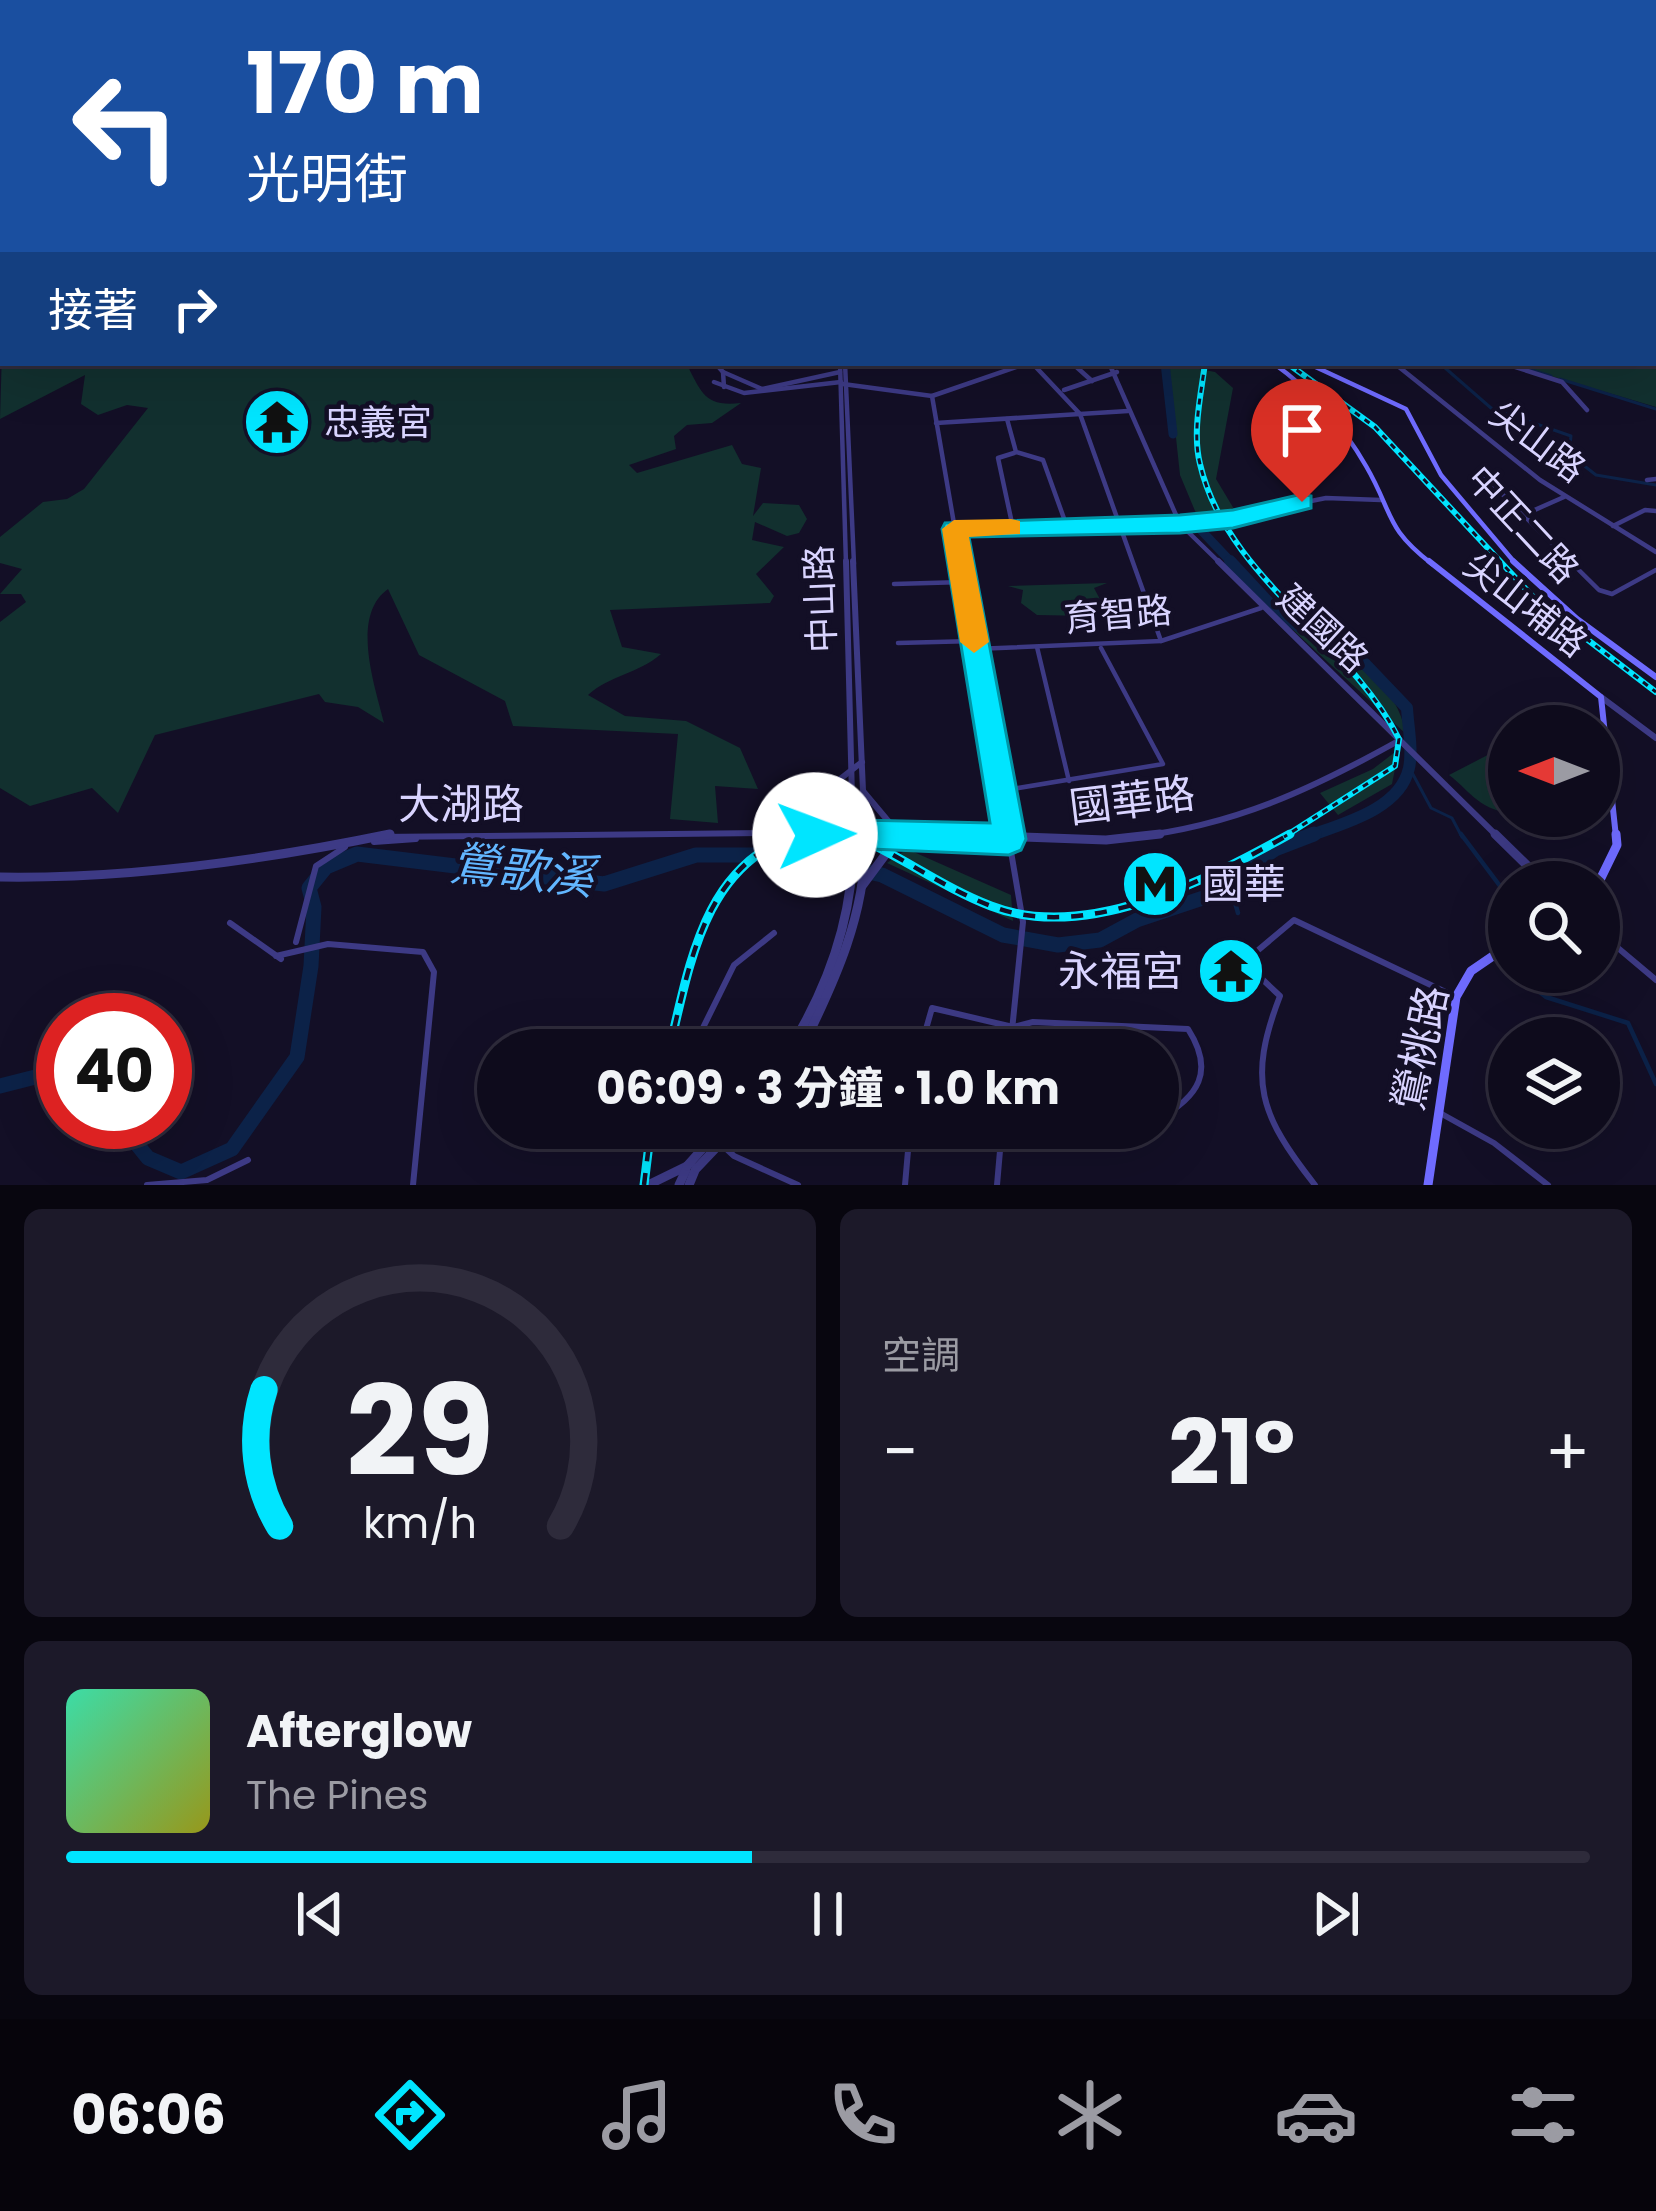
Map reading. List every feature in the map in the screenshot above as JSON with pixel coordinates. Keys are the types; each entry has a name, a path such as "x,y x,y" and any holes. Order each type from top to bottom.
{"main road":[{"name":"尖山埔路","path":"1277,366 1309,391 1372,476 1382,517 1400,539 1600,697"},
{"name":"中正二路","path":"1313,366 1406,409 1441,475 1512,561 1577,620 1656,676"},
{"path":"1600,697 1617,845 1609,861"},
{"name":"鶯桃路","path":"1428,1185 1456,997 1471,971 1488,959"}],"street":[{"path":"718,366 762,389 840,372"},
{"name":"中山路","path":"841,366 843,384"},
{"name":"中山路","path":"842,366 862,762 859,833"},
{"path":"1005,366 1010,370"},
{"path":"714,382 768,393 843,384 932,396 1021,366"},
{"path":"1034,366 1064,390 1080,413 1162,641"},
{"path":"1075,366 1092,381"},
{"name":"建國路","path":"1112,366 1185,524 1261,608 1523,861"},
{"name":"尖山路","path":"1398,366 1564,497 1656,552"},
{"path":"1512,366 1562,382 1587,410"},
{"path":"723,372 724,387"},
{"path":"1064,390 1117,372"},
{"path":"932,396 1023,922 1012,1027"},
{"path":"936,423 1129,411"},
{"path":"1007,419 1016,452"},
{"path":"1013,528 998,458 1016,452 1043,460 1067,526"},
{"name":"中山路","path":"846,455 851,765 859,833"},
{"path":"1483,476 1599,590 1612,594 1656,570"},
{"path":"1647,480 1656,479"},
{"path":"1521,516 1564,497"},
{"path":"954,529 1185,524 1326,498 1381,500"},
{"path":"1613,526 1646,510 1656,511"},
{"path":"894,584 964,582"},
{"name":"育智路","path":"898,643 1101,647 1162,641 1261,608"},
{"path":"1036,647 1070,781"},
{"path":"1000,791 1163,764 1101,647"},
{"name":"尖山埔路","path":"1600,697 1656,738"},
{"name":"國華路","path":"859,833 1106,840 1180,832 1297,796 1401,741"},
{"path":"766,835 798,816 851,765 862,762"},
{"path":"863,790 889,822 921,834"},
{"path":"812,1029 842,968 861,889 859,833"},
{"path":"800,1029 833,965 849,912 859,833"},
{"name":"大湖路","path":"0,877 113,874 314,850 371,835 859,833"},
{"path":"861,889 876,865 900,844 921,834"},
{"path":"296,945 316,866 367,842 406,842 434,835"},
{"path":"1315,1185 1262,1103 1256,1075 1258,1046 1280,996 1244,962 1294,920 1456,997"},
{"path":"230,922 278,957 296,945 329,945 423,952 431,958 412,1185"},
{"path":"702,1029 722,986 754,943 774,933"},
{"path":"1620,950 1656,980"},
{"path":"926,1029 932,1008 1012,1027 1033,1022 1188,1029 1205,1061 1202,1090 1179,1105"},
{"path":"1440,1113 1494,1143 1548,1185"},
{"path":"679,1185 705,1149"},
{"path":"647,1185 692,1167 712,1149"},
{"path":"726,1149 798,1185"},
{"path":"905,1185 908,1149"},
{"path":"997,1185 1000,1149"},
{"path":"147,1185 207,1180 248,1160"},
{"path":"689,1185 692,1167"}],"green space":[{"path":"2,366 688,366 706,396 719,403 741,403 712,423 687,425 674,436 676,449 629,465 637,473 732,445 742,464 761,468 753,516 763,503 799,505 807,519 799,533 787,536 755,522 752,540 784,547 756,574 774,596 770,603 610,610 622,647 661,654 588,695 625,716 686,721 740,748 758,789 715,786 718,823 670,819 678,734 513,726 505,701 419,655 388,589 370,616 368,634 384,723 358,707 325,702 319,694 155,735 118,813 92,788 30,806 0,788 0,622 26,602 21,594 0,594 22,569 0,563 0,537 43,502 67,499 84,489 148,408 127,405 98,415 81,404 85,375 0,419"},
{"path":"1168,366 1215,372 1233,388 1216,479 1237,514 1198,518 1180,475"},
{"path":"1517,366 1656,366 1656,407"},
{"path":"1107,583 1094,588 1103,605 1090,616 1037,615 1021,603 1023,590 1008,586"},
{"path":"1280,618 1339,651 1375,678 1400,712 1406,734"},
{"path":"1399,749 1392,784 1338,815 1320,793 1373,769"},
{"path":"1488,755 1488,806 1481,803 1449,775"},
{"path":"907,849 1011,895 1013,921 887,863"}],"waterway":[{"name":"鶯歌溪","path":"1165,366 1173,434"},
{"path":"1436,366 1444,367 1491,408 1571,436 1569,454 1596,475 1656,485"},
{"path":"1519,366 1551,376"},
{"path":"1560,379 1656,409"},
{"name":"鶯歌溪","path":"1199,528 1233,564"},
{"name":"鶯歌溪","path":"1230,561 1281,616 1365,664 1407,708 1409,768 1394,795 1352,821 1308,836"},
{"path":"1409,767 1431,808 1452,818 1462,837"},
{"name":"鶯歌溪","path":"1308,836 1314,834"},
{"path":"1461,834 1488,870"},
{"name":"鶯歌溪","path":"141,1149 148,1158 181,1172 232,1149 297,1057 311,966 314,907 309,888 326,867 357,854 604,884 696,855 792,855 882,875 1003,935 1058,945 1100,940 1137,920 1206,897 1275,849 1308,836"},
{"path":"1229,882 1238,913"},
{"path":"1541,993 1628,1023 1656,1084"},
{"name":"鶯歌溪","path":"0,1086 36,1077"}],"railway":[{"path":"1205,366 1197,439 1214,504 1235,541 1350,670 1399,739 1395,766 1284,837"},
{"path":"1291,366 1375,427 1537,601 1656,692"},
{"path":"850,834 856,837"},
{"path":"856,837 991,906 1066,917 1105,912 1184,887 1290,834"},
{"path":"674,1029 694,952 721,894 740,869 765,849 796,835"},
{"path":"788,837 796,835"},
{"path":"796,835 856,837"},
{"path":"644,1185 648,1149"}],"slow traffic":[{"path":"974,642 954,529 1011,528"}],"place":[{"name":"忠義宮","path":"277,422"},
{"name":"國華","path":"1155,884"},
{"name":"永福宮","path":"1231,971"}],"route":[{"path":"815,835 874,832 1009,839 954,529 1180,524 1233,519 1302,502"}]}
